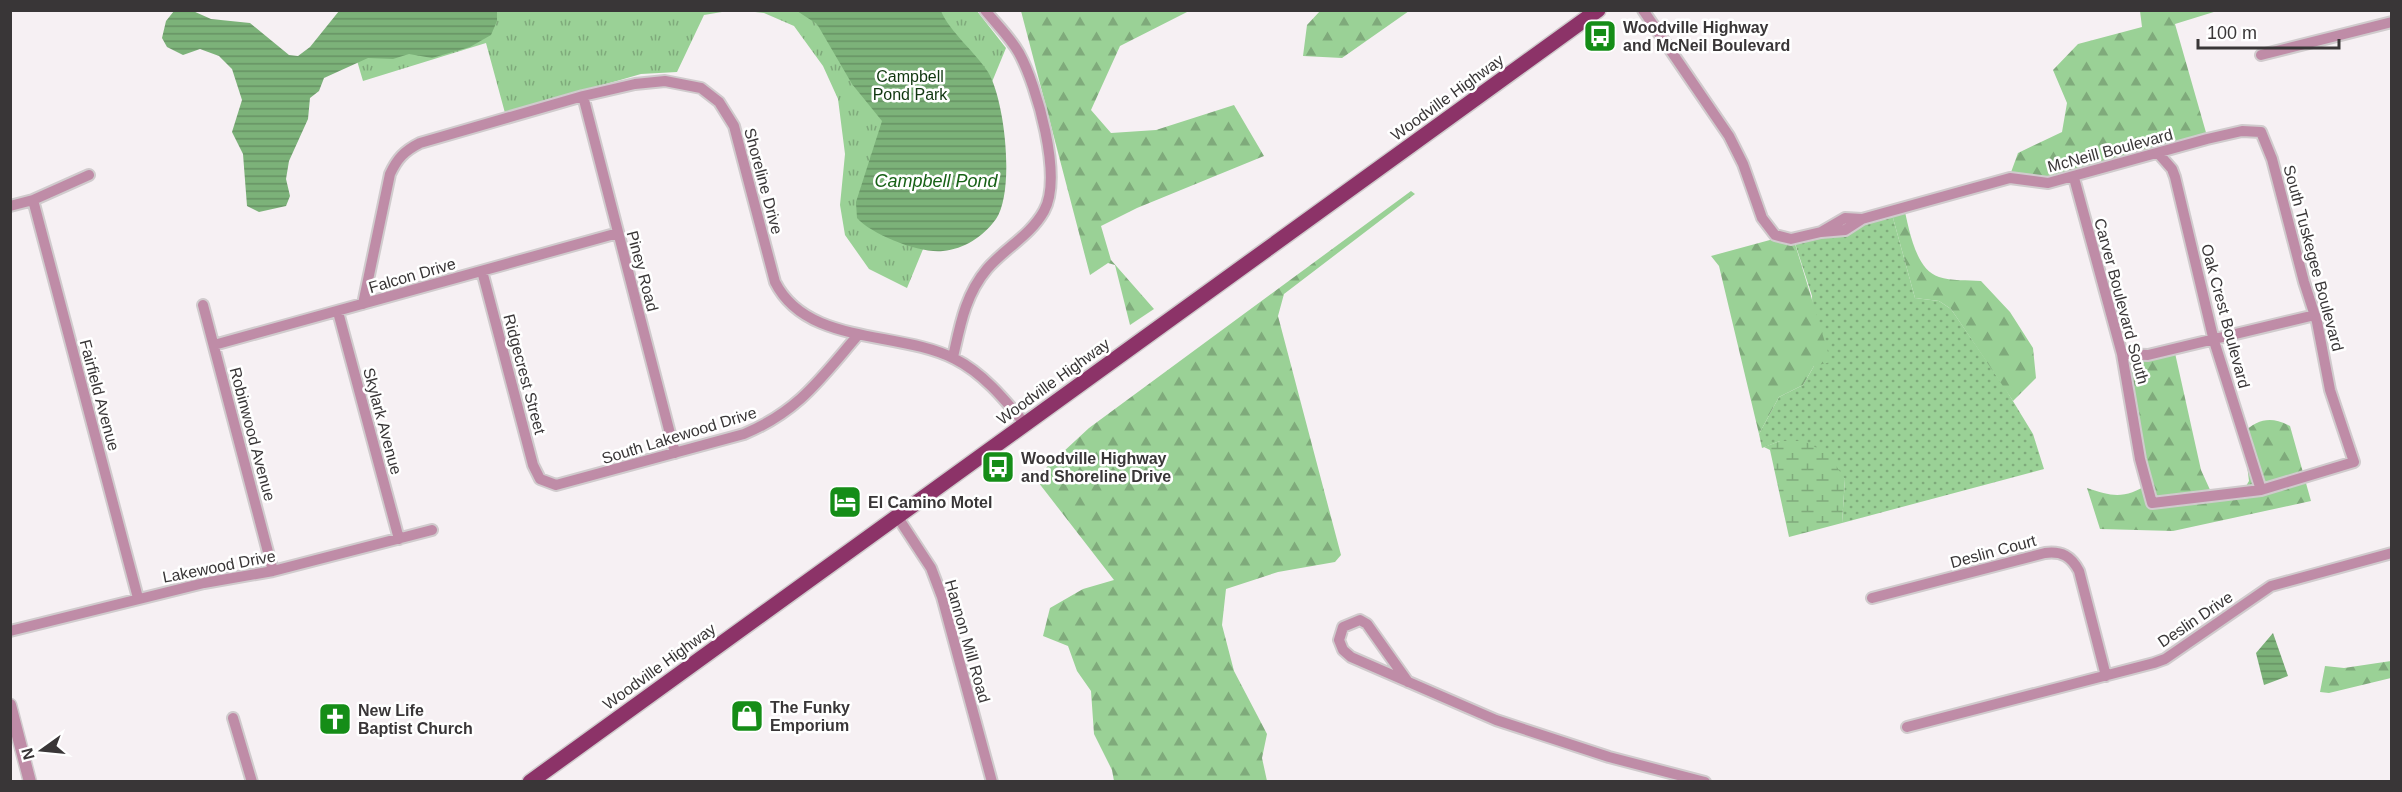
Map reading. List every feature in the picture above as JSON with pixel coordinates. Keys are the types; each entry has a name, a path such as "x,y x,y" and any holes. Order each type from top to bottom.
{"main road":[{"name":"Woodville Highway","path":"530,782 1598,10"}],"street":[{"path":"952,357 964,309 976,284 988,268 1033,227 1045,209 1051,191 1052,166 1048,145 1028,71 1009,37 985,10"},
{"name":"McNeill Boulevard","path":"1643,10 1729,136 1743,164 1762,218 1775,235 1791,239 1821,232 1845,230 1862,219 2010,178 2048,183 2074,178 2242,131 2260,132"},
{"path":"2261,54 2391,22"},
{"name":"Shoreline Drive","path":"363,304 390,174 402,154 420,143 583,96 665,81 687,84 710,94 727,112 737,135 775,282 783,298 803,314 858,335 912,344 952,357 978,374 1025,424"},
{"name":"Piney Road","path":"583,96 675,453"},
{"name":"South Tuskegee Boulevard","path":"2260,132 2272,159 2304,282 2315,315 2330,390 2354,462 2262,490"},
{"name":"Oak Crest Boulevard","path":"2158,153 2172,169 2175,177 2214,340 2262,490"},
{"path":"10,206 33,200 89,175"},
{"name":"Carver Boulevard South","path":"2074,178 2122,354 2136,439 2152,503 2262,490"},
{"name":"Fairfield Avenue","path":"33,200 138,598"},
{"name":"Falcon Drive","path":"214,345 618,232"},
{"name":"Ridgecrest Street","path":"482,271 533,465 537,474 545,482"},
{"name":"Robinwood Avenue","path":"204,305 273,571"},
{"name":"Skylark Avenue","path":"338,312 399,539"},
{"path":"2122,354 2148,355 2315,315"},
{"name":"South Lakewood Drive","path":"545,482 555,485 570,483 744,434 779,418 807,394 858,335"},
{"name":"Hannon Mill Road","path":"897,516 931,568 942,597 992,782"},
{"name":"Lakewood Drive","path":"10,631 138,598 273,571 432,530"},
{"name":"Deslin Court","path":"1872,598 2045,553 2063,553 2070,557 2079,571 2106,676"},
{"name":"Deslin Drive","path":"1907,727 2164,659 2279,582 2391,553"},
{"path":"1408,682 1367,624 1360,620 1343,627 1340,640 1343,650 1351,657 1408,682 1496,720 1610,757 1705,782"},
{"path":"11,710 30,782"},
{"path":"233,718 252,782"}],"green space":[{"path":"445,11 728,11 704,15 677,72 641,74 505,113 486,43 363,81 350,37"},
{"name":"Campbell Pond","path":"746,11 977,11 1006,48 907,288 869,269 845,235 840,205 845,154 838,99 823,66 794,26 764,13"},
{"path":"1021,11 1189,11 1120,46 1091,110 1111,133 1156,130 1234,105 1264,156 1137,208 1101,226 1111,260 1154,309 1130,325 1115,265 1108,263 1090,275"},
{"path":"1320,11 1409,11 1342,58 1303,56 1307,25"},
{"path":"2140,11 2217,11 2175,24 2209,143 2033,182 2010,175 2018,153 2062,132 2067,103 2053,70 2078,44 2142,27"},
{"path":"1411,191 1415,194 1284,294 1278,316 1341,555 1335,562 1278,572 1226,589 1222,625 1234,671 1267,734 1262,758 1267,781 1114,781 1112,770 1094,734 1091,691 1077,671 1068,646 1043,636 1050,608 1083,589 1114,580 1035,478 1089,428"},
{"path":"1903,204 1910,235 1924,265 1939,277 1981,281 2010,312 2033,348 2036,378 2013,401 1951,309 1939,301 1915,298 1890,207"},
{"path":"1890,207 1915,298 1939,301 1951,309 2005,388 2033,434 2044,469 1842,523 1845,479 1780,441 1762,448 1759,434 1779,397 1803,385 1814,366 1812,296 1792,234"},
{"path":"1792,234 1831,362 1814,366 1803,385 1779,397 1759,434 1719,266 1711,256"},
{"path":"2175,353 2201,470 2211,492 2246,486 2249,481 2243,433 2259,422 2271,420 2290,426 2311,501 2173,531 2100,529 2087,488 2119,495 2133,492 2150,483 2144,446 2122,363"},
{"path":"1780,441 1804,441 1828,454 1845,479 1842,523 1789,537 1770,450 1764,447"},
{"path":"2391,661 2391,678 2329,693 2320,692 2325,666 2344,668"}],"water":[{"path":"174,11 193,11 211,19 250,23 289,55 298,56 310,47 339,11 497,11 497,21 491,35 470,47 432,58 409,54 393,59 368,58 324,78 319,91 310,98 308,119 289,161 286,179 290,196 286,206 259,212 247,206 243,154 232,132 242,100 232,69 219,56 200,49 183,55 167,47 162,38 166,21"},
{"name":"Campbell Pond","path":"797,11 941,11 950,26 988,72 994,85 1003,123 1006,168 1002,206 996,219 979,237 951,250 922,250 885,237 857,218 856,202 882,121 852,84 817,24"},
{"path":"2273,633 2288,676 2264,685 2256,653"}],"place":[{"name":"Woodville Highway and McNeil Boulevard","path":"1600,36"},
{"name":"Woodville Highway and Shoreline Drive","path":"998,467"},
{"name":"El Camino Motel","path":"845,502"},
{"name":"The Funky Emporium","path":"747,716"},
{"name":"New Life Baptist Church","path":"335,719"}],"park label":[{"name":"Campbell Pond Park","path":"910,85"}]}
